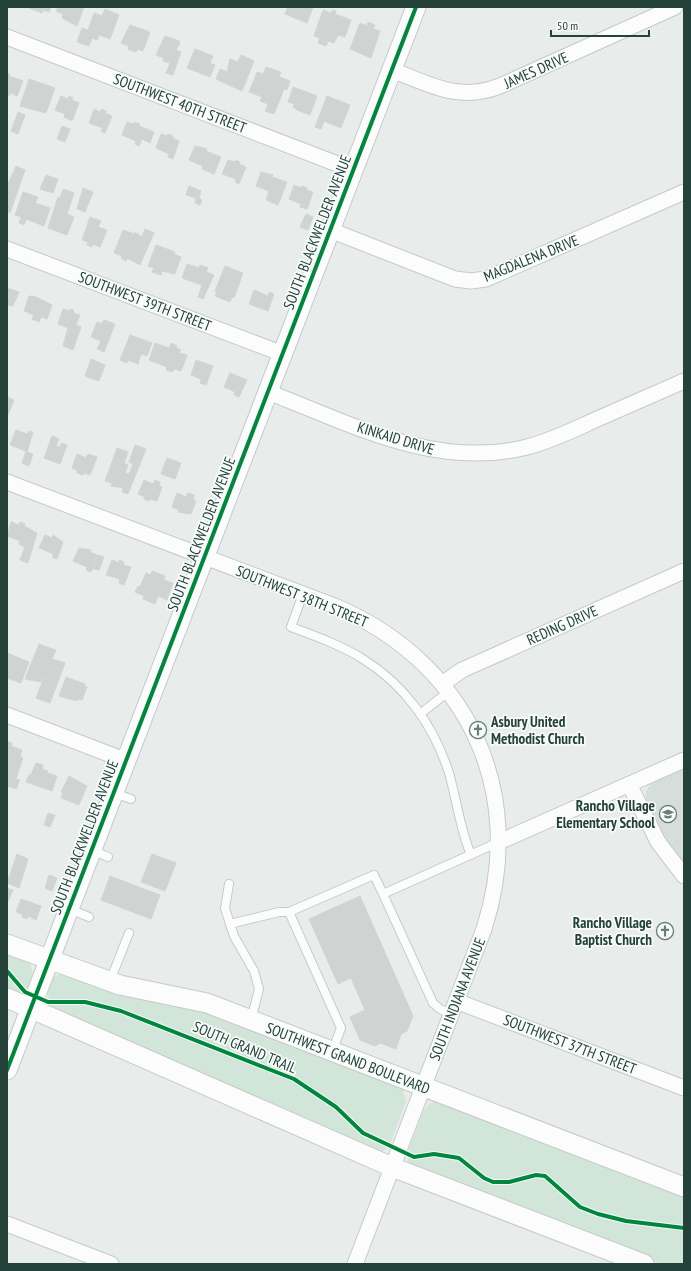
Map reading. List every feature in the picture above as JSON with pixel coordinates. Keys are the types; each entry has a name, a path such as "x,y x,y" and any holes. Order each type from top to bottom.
{"street":[{"name":"SOUTH BLACKWELDER AVENUE","path":"7,1070 69,909 100,854 122,796 127,761 416,7"},
{"name":"JAMES DRIVE","path":"392,70 444,89 459,92 480,92 508,82 675,7"},
{"name":"SOUTHWEST 40TH STREET","path":"7,37 353,170"},
{"name":"MAGDALENA DRIVE","path":"330,230 455,278 471,281 486,280 684,192"},
{"name":"SOUTHWEST 39TH STREET","path":"7,250 283,354"},
{"name":"KINKAID DRIVE","path":"268,392 407,444 442,452 480,454 517,449 546,442 684,381"},
{"name":"SOUTHWEST 38TH STREET","path":"7,482 303,594 354,615 382,630 408,648 445,688 466,718 487,767 494,793 499,842"},
{"name":"REDING DRIVE","path":"445,688 462,670 684,571"},
{"path":"7,715 127,761"},
{"path":"499,842 684,760"},
{"path":"629,784 658,842 684,876"},
{"name":"SOUTH INDIANA AVENUE","path":"355,1264 454,1007 488,914 497,868 499,842"},
{"name":"SOUTHWEST GRAND BOULEVARD","path":"7,944 49,961 110,981 207,1003 684,1187"},
{"path":"7,998 392,1167 644,1264"},
{"name":"SOUTHWEST 37TH STREET","path":"454,1007 684,1088"},
{"path":"7,1224 111,1264"}],"lane":[{"path":"303,594 290,627 339,646 362,658 396,684 420,714 441,754 448,772 463,836 471,855"},
{"path":"420,714 445,688"},
{"path":"383,894 499,842"},
{"path":"230,924 289,912 374,875 433,1003 440,1009 454,1007"},
{"path":"229,884 225,908 234,936 254,971 259,988 251,1020"},
{"path":"69,909 89,917"},
{"path":"289,912 341,1028 332,1052"},
{"path":"110,981 129,933"}],"shaded area":[{"name":"Rancho Village Elementary School","path":"684,767 684,863 657,824 646,799 646,791 653,781"}],"green space":[{"path":"7,951 30,962 33,972 31,984 25,990 20,992 7,990"},
{"path":"66,973 210,1010 402,1088 406,1101 388,1148 380,1153 52,1007 48,996 49,984 55,976"},
{"path":"437,1101 684,1193 684,1264 662,1264 416,1170 408,1161 408,1151 424,1110 429,1104"}],"building":[{"path":"51,7 49,12 43,10 42,13 29,8"},
{"path":"58,7 84,7 77,26 62,18 63,14 56,11"},
{"path":"288,7 313,7 307,23 285,14"},
{"path":"105,9 119,15 110,39 99,35 97,40 92,38 89,46 77,42 82,28 88,30 94,13 102,16"},
{"path":"323,10 331,13 332,10 336,11 335,14 351,20 345,37 338,35 334,43 328,41 326,46 318,43 320,38 314,36"},
{"path":"368,22 375,25 373,29 380,31 371,58 350,49 360,23 367,26"},
{"path":"130,25 150,32 143,51 137,49 136,52 128,49 129,46 121,43"},
{"path":"165,36 179,41 180,43 176,50 181,52 173,75 166,73 170,63 163,61 164,58 156,55"},
{"path":"195,49 213,56 210,63 215,65 210,77 187,68"},
{"path":"241,55 254,61 242,91 216,79 220,69 227,72 230,59 238,62"},
{"path":"266,67 281,72 279,77 290,81 287,90 284,89 274,114 265,111 268,104 260,101 262,97 249,92 257,72 263,74"},
{"path":"7,73 10,74 9,76 23,81 17,96 11,93 9,96 7,95"},
{"path":"29,79 55,88 46,113 20,106"},
{"path":"293,87 317,96 310,115 297,110 293,107 294,104 288,102"},
{"path":"61,96 68,99 69,96 73,98 72,100 79,103 72,121 64,117 65,114 55,110"},
{"path":"327,96 350,105 341,128 324,121 321,129 315,127"},
{"path":"94,109 100,112 102,109 106,111 105,113 112,116 105,133 101,131 103,128 89,123"},
{"path":"18,112 25,115 18,134 11,131"},
{"path":"127,122 134,124 135,122 140,124 139,126 154,132 150,143 142,139 139,146 135,144 136,141 122,135"},
{"path":"62,126 70,129 65,142 57,139"},
{"path":"161,134 167,136 168,134 179,141 173,159 168,157 169,154 156,148"},
{"path":"195,146 207,149 206,151 221,157 214,174 202,169 203,166 189,160"},
{"path":"228,160 235,162 236,160 240,162 239,164 246,167 239,184 235,182 236,179 222,174"},
{"path":"16,166 25,170 10,213 7,211 7,181 9,182"},
{"path":"261,172 273,175 272,177 287,182 278,205 266,200 269,191 256,186"},
{"path":"46,175 58,179 53,193 40,189"},
{"path":"294,185 301,188 302,186 307,188 306,190 313,192 307,209 300,207 301,204 289,199"},
{"path":"189,186 201,191 199,199 202,200 200,205 195,203 196,198 186,195"},
{"path":"83,188 93,192 85,212 77,209"},
{"path":"63,189 74,193 67,214 74,217 67,235 48,228 58,197 60,198"},
{"path":"23,192 38,197 35,203 50,208 44,226 26,219 24,225 19,223 21,217 15,215"},
{"path":"306,214 313,217 308,230 300,227"},
{"path":"90,217 101,221 98,227 107,230 100,247 93,244 92,247 87,245 88,242 82,240"},
{"path":"145,229 154,233 140,265 127,258 126,261 121,258 122,256 114,253 123,230 135,234 135,232 142,237"},
{"path":"156,245 175,252 174,254 181,257 175,274 162,271 161,275 152,272 154,268 148,266"},
{"path":"187,264 199,268 200,265 208,268 206,272 214,275 203,299 198,297 202,285 182,278"},
{"path":"225,266 243,273 234,298 232,297 230,302 215,296 217,292 215,291"},
{"path":"7,288 19,292 13,306 7,305"},
{"path":"254,290 268,296 269,292 274,294 268,311 249,304"},
{"path":"29,296 36,297 52,305 47,319 41,317 39,322 32,319 34,315 24,311"},
{"path":"63,309 69,311 70,309 74,310 73,313 80,315 76,325 81,327 73,350 63,346 68,328 58,324"},
{"path":"104,320 115,324 104,352 97,349 101,341 91,337 97,322 102,324"},
{"path":"130,335 152,343 147,356 141,354 138,364 128,360 127,363 120,360"},
{"path":"155,343 169,348 171,343 177,346 176,348 181,350 179,353 187,355 181,371 175,369 172,372 166,370 167,367 149,360"},
{"path":"91,359 105,365 99,381 85,376"},
{"path":"196,360 213,366 206,385 200,383 201,379 191,375"},
{"path":"230,373 247,380 239,397 234,395 235,392 224,387"},
{"path":"7,397 14,400 8,415 7,415"},
{"path":"16,430 27,434 29,431 33,432 27,452 33,454 29,466 22,463 26,451 10,445"},
{"path":"52,436 59,439 56,446 60,447 61,443 67,445 60,464 44,458"},
{"path":"135,445 146,449 128,494 122,492 123,488 111,486 112,483 105,481 117,448 128,452 124,463 128,465 125,473 129,474 133,464 129,462"},
{"path":"77,454 86,458 88,454 97,457 90,475 77,473 78,471 72,468"},
{"path":"167,458 181,463 175,479 161,474"},
{"path":"144,480 153,484 155,480 160,482 159,486 162,487 157,501 150,499 149,501 144,499 145,497 138,494"},
{"path":"177,493 186,497 188,493 194,495 193,499 196,501 191,514 178,512 179,510 172,507"},
{"path":"11,522 19,525 20,522 25,524 24,526 37,533 28,563 20,560 25,547 19,544 20,541 7,536"},
{"path":"45,535 52,538 53,535 63,542 57,559 52,557 54,554 39,548"},
{"path":"79,548 91,550 90,552 97,555 91,572 86,570 87,567 73,561"},
{"path":"98,555 104,557 99,570 93,569"},
{"path":"112,560 119,563 119,560 124,562 123,565 131,567 124,585 119,583 120,579 106,575"},
{"path":"152,571 165,576 164,580 173,583 167,600 158,596 155,604 143,599 144,596 135,592 138,586 140,587 146,573 151,575"},
{"path":"39,644 56,650 52,659 65,663 50,703 36,698 44,677 43,676 41,682 25,679"},
{"path":"7,653 29,662 21,683 7,678"},
{"path":"66,677 85,684 84,686 87,687 82,700 78,699 77,701 59,696"},
{"path":"7,741 12,743 11,746 22,750 20,757 23,758 16,779 20,780 16,789 7,786"},
{"path":"36,763 43,765 42,769 48,771 47,773 57,776 52,791 26,782"},
{"path":"69,776 87,786 79,805 61,798 63,793 61,792"},
{"path":"48,813 55,815 50,827 44,825"},
{"path":"17,854 28,859 19,888 7,883"},
{"path":"152,854 176,863 165,891 141,882"},
{"path":"49,875 57,878 52,891 45,888"},
{"path":"110,876 160,895 151,919 101,900"},
{"path":"7,888 13,890 7,904"},
{"path":"360,896 413,1016 407,1031 401,1034 396,1049 380,1043 375,1046 360,1040 350,1017 365,1010 351,978 338,984 309,919"},
{"path":"21,899 41,906 36,920 28,916 27,919 22,917 23,915 16,912"}],"cycle path":[{"path":"7,1070 416,7"},
{"name":"SOUTH GRAND TRAIL","path":"7,971 25,992 48,1002 85,1002 121,1011 294,1079 336,1107 363,1133 414,1157 434,1154 459,1158 484,1178 493,1182 509,1182 536,1175 545,1176 580,1207 598,1214 626,1221 684,1228"}],"place":[{"name":"Asbury United Methodist Church","path":"478,730"},
{"name":"Rancho Village Elementary School","path":"668,814"},
{"name":"Rancho Village Baptist Church","path":"665,931"}]}
